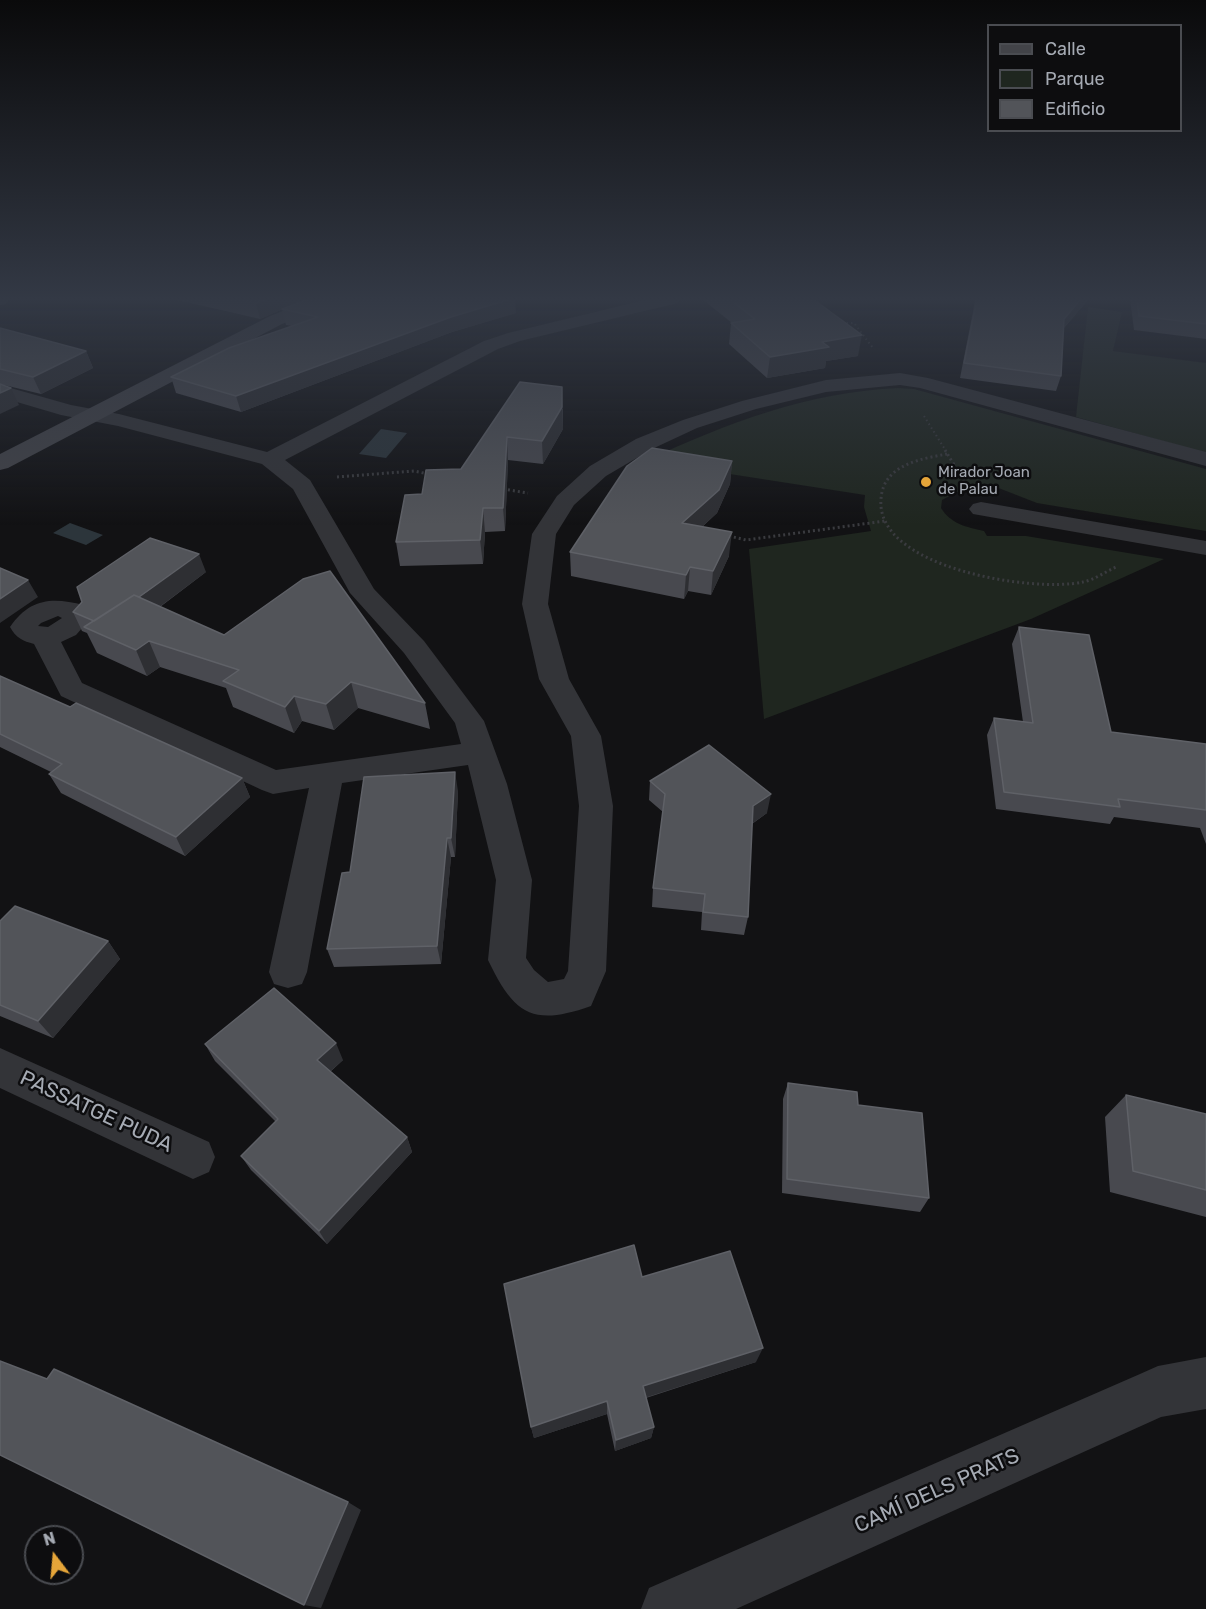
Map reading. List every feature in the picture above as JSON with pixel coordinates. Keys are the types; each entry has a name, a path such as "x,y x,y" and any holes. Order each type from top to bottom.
{"main road":[{"path":"0,463 171,374"}],"street":[{"path":"270,459 435,374"},
{"path":"0,391 68,411 119,420 270,459 302,485 363,593 414,647 469,721 491,784 514,880 507,960 520,982 542,1000 576,994 587,971 596,806 586,736 554,679 535,604 544,534 565,501 598,471 644,444 690,424 749,405 826,386 900,379 921,382 1206,459"},
{"path":"981,509 1206,548"},
{"path":"45,637 71,689 273,782 480,752"},
{"path":"288,972 328,774"},
{"name":"PASSATGE PUDA","path":"0,1067 193,1157"},
{"name":"CAMÍ DELS PRATS","path":"670,1609 1158,1392 1206,1383"}],"path":[{"path":"895,374 981,509"},
{"path":"296,480 414,471 437,476"},
{"path":"495,487 565,501"},
{"path":"723,535 746,540 885,521"}],"green space":[{"path":"1081,374 1206,374 1206,453 1076,417"},
{"path":"898,388 914,389 1206,469 1206,531 1037,503 996,487 972,484 975,490 957,492 942,500 941,508 949,518 965,526 984,531 987,536 1026,536 1164,559 1031,619 764,719 749,549 871,531 864,507 865,495 646,461 737,422 800,403 832,396"}],"shaded area":[{"path":"381,429 407,433 386,458 359,454"},
{"path":"70,523 103,535 86,545 53,533"}],"building":[{"path":"21,374 39,374 33,377"},
{"path":"177,374 296,374 236,396 171,377"},
{"path":"520,382 562,387 562,407 542,441 507,437 503,508 483,508 480,540 396,542 405,495 422,494 426,470 461,469"},
{"path":"0,384 11,388 0,393"},
{"path":"652,448 732,461 719,490 682,523 732,532 713,571 690,567 686,575 570,552 627,466"},
{"path":"150,538 199,554 139,597 134,595 94,621 73,612 82,602 77,587"},
{"path":"0,568 28,580 0,599"},
{"path":"330,571 425,703 351,682 326,704 294,696 285,707 223,681 239,670 149,641 136,650 84,627 134,595 224,635 303,579"},
{"path":"1019,627 1089,635 1111,732 1206,744 1206,810 1118,799 1120,807 1004,792 994,718 1033,723"},
{"path":"0,676 70,707 76,703 242,778 176,837 49,774 62,764 0,734"},
{"path":"709,745 771,794 753,806 748,917 703,912 705,894 653,888 665,794 650,781"},
{"path":"455,772 451,838 447,838 437,946 327,949 342,873 350,872 364,777"},
{"path":"15,906 108,941 38,1021 0,1005 0,921"},
{"path":"274,988 336,1043 317,1060 407,1137 319,1231 241,1156 278,1119 205,1044"},
{"path":"788,1083 857,1092 858,1105 922,1113 929,1198 787,1179"},
{"path":"1126,1095 1206,1114 1206,1190 1133,1171"},
{"path":"634,1245 642,1277 730,1251 763,1348 643,1386 654,1427 616,1440 607,1401 531,1427 504,1284"},
{"path":"0,1361 47,1379 54,1369 348,1502 304,1605 0,1455"}],"place":[{"name":"Mirador Joan de Palau","path":"926,482"}]}
